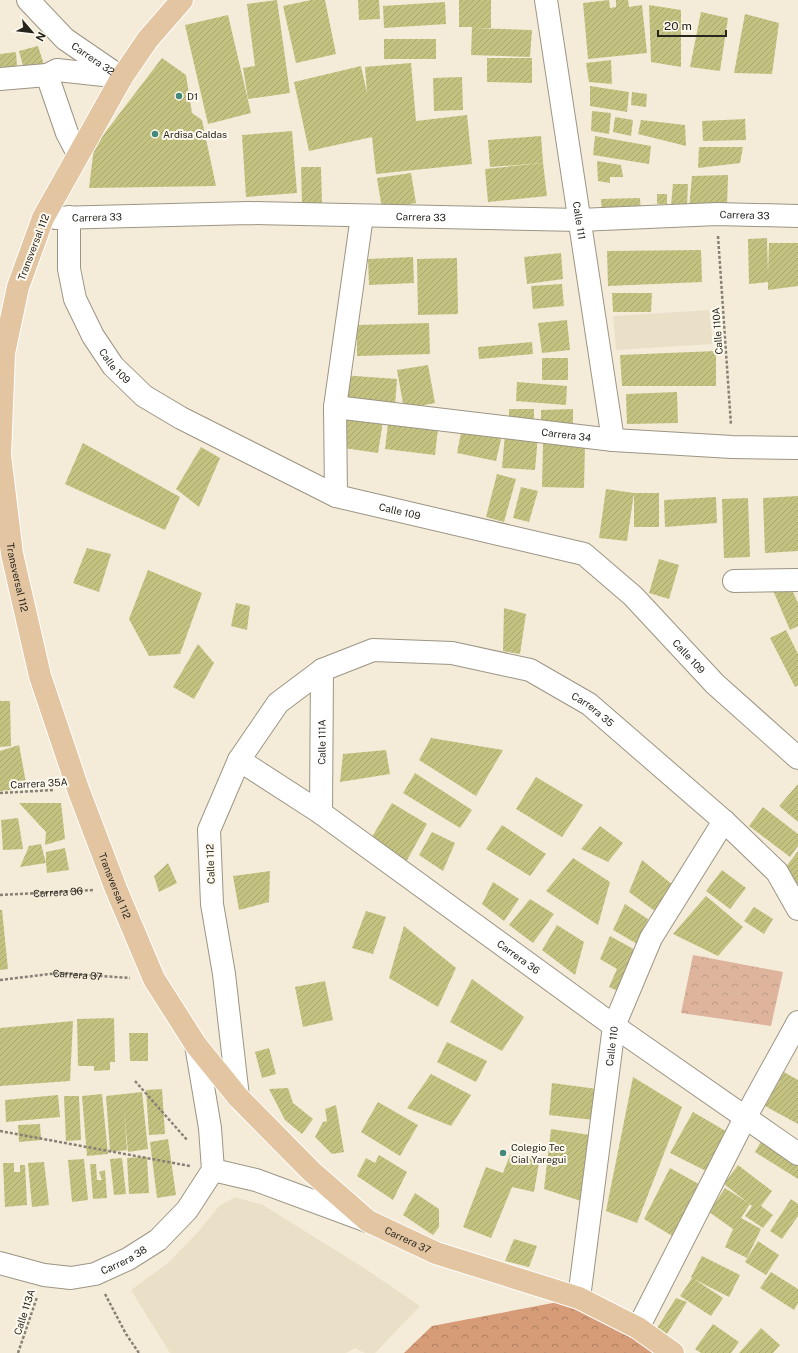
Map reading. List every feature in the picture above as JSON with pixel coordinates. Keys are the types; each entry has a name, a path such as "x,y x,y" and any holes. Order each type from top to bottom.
{"main road":[{"path":"122,77 148,39 182,0"},
{"name":"Transversal 112","path":"122,77 43,218 18,287 4,353 0,455 12,554 40,676 78,789 116,889 154,979 196,1045"},
{"name":"Carrera 37","path":"196,1045 238,1097 311,1171 368,1221 443,1256 579,1298 638,1328 673,1353"}],"street":[{"name":"Carrera 32","path":"28,0 65,38 122,77"},
{"name":"Calle 111","path":"546,0 613,440"},
{"name":"Carrera 32","path":"52,73 63,66 67,57 68,49 65,38"},
{"path":"52,73 67,133 78,154"},
{"path":"0,79 52,73 122,77"},
{"name":"Carrera 33","path":"43,218 249,213 579,220 717,214 798,216"},
{"path":"336,496 335,407 362,216"},
{"name":"Calle 109","path":"69,217 68,269 75,298 93,336 113,366 144,396 181,418 336,496 584,554 633,596 715,684 798,758"},
{"name":"Carrera 34","path":"335,407 613,440 732,448 798,448"},
{"path":"734,581 798,580"},
{"name":"Carrera 35","path":"322,670 374,650 452,653 530,670 589,704 724,821 777,872 798,909"},
{"name":"Calle 112","path":"238,1097 224,974 212,904 209,830 239,760 278,703 322,670"},
{"name":"Calle 111A","path":"321,813 322,670"},
{"name":"Carrera 36","path":"239,760 321,813 614,1026 798,1154"},
{"name":"Calle 110","path":"579,1298 614,1026 651,938 724,821"},
{"path":"638,1328 745,1118 798,1022"},
{"path":"196,1045 210,1128 213,1170 256,1180 368,1221"},
{"name":"Carrera 38","path":"0,1263 44,1275 71,1278 95,1274 128,1259 158,1240 187,1210 213,1170"}],"path":[{"name":"Calle 110A","path":"717,214 732,448"},
{"name":"Carrera 35A","path":"0,794 78,789"},
{"name":"Carrera 36","path":"0,895 116,889"},
{"name":"Carrera 37","path":"0,980 58,973 154,979"},
{"path":"135,1081 213,1170"},
{"path":"0,1131 213,1170"},
{"path":"95,1274 126,1334 139,1353"},
{"name":"Calle 113A","path":"18,1353 44,1275"}],"shaded area":[{"path":"709,310 713,344 616,350 613,316"},
{"path":"235,1197 263,1205 364,1268 420,1306 375,1353 365,1353 355,1348 346,1353 170,1353 131,1290 168,1263 197,1233 219,1206"}],"green space":[{"path":"693,955 783,972 771,1026 681,1013"},
{"path":"579,1298 673,1353 404,1353 432,1326"}],"building":[{"path":"277,0 290,93 248,99 243,68 255,66 247,4"},
{"path":"311,0 325,0 336,54 296,63 283,6"},
{"path":"358,0 379,0 380,19 359,20"},
{"path":"459,0 491,0 491,28 474,28 532,30 530,57 471,55 472,27 459,27"},
{"path":"609,0 610,8 616,7 616,0 628,0 629,7 642,5 647,53 588,59 583,3"},
{"path":"445,2 446,24 384,28 383,6"},
{"path":"649,5 681,10 681,67 651,62"},
{"path":"701,12 728,18 720,71 690,67"},
{"path":"745,14 779,23 772,74 734,73"},
{"path":"228,15 251,113 208,124 185,25"},
{"path":"384,39 436,39 436,59 384,59"},
{"path":"38,46 44,65 24,70 19,51"},
{"path":"16,52 17,66 0,68 0,54"},
{"name":"Ardisa Caldas","path":"162,58 186,75 192,113 202,120 216,186 89,188 94,147"},
{"path":"487,58 532,58 532,83 487,82"},
{"path":"611,60 612,84 589,82 586,63"},
{"path":"411,63 416,121 467,115 472,164 376,174 372,137 309,151 294,82 361,66 367,93 365,67"},
{"path":"462,77 463,110 434,111 433,78"},
{"path":"590,86 629,92 627,112 590,106"},
{"path":"632,92 647,94 646,107 631,105"},
{"path":"592,111 611,113 609,134 591,131"},
{"path":"615,117 633,120 631,136 613,132"},
{"path":"745,119 746,140 703,141 702,121"},
{"path":"641,120 685,125 686,146 638,134"},
{"path":"292,131 297,193 246,197 242,135"},
{"path":"541,136 543,163 490,167 488,140"},
{"path":"595,136 651,146 649,164 593,155"},
{"path":"699,147 743,147 740,163 698,168"},
{"path":"597,161 621,165 623,177 610,177 610,183 598,181"},
{"path":"543,163 547,196 488,202 485,169"},
{"path":"301,167 321,167 322,203 302,203"},
{"path":"411,173 416,203 382,209 377,178"},
{"path":"728,175 727,207 689,208 692,176"},
{"path":"673,184 688,184 687,206 671,205"},
{"path":"657,194 667,194 667,204 657,204"},
{"path":"640,198 641,213 602,213 601,199"},
{"path":"767,238 768,273 769,243 798,243 798,286 768,290 768,282 749,284 748,239"},
{"path":"701,250 702,282 608,286 607,251"},
{"path":"561,253 563,279 527,284 524,257"},
{"path":"413,257 414,283 369,285 368,259"},
{"path":"457,258 458,314 418,315 417,259"},
{"path":"562,284 564,306 533,309 531,286"},
{"path":"612,293 652,293 651,312 613,312"},
{"path":"567,320 570,350 542,353 538,323"},
{"path":"429,323 430,354 357,356 357,325"},
{"path":"532,342 533,354 479,359 478,347"},
{"path":"716,351 716,386 622,386 620,355"},
{"path":"542,358 568,358 568,380 542,380"},
{"path":"428,365 435,403 404,409 397,370"},
{"path":"342,375 397,379 395,406 339,401"},
{"path":"517,382 567,386 566,405 516,401"},
{"path":"677,392 678,423 627,424 626,394"},
{"path":"509,409 534,409 534,425 509,426"},
{"path":"573,409 573,430 541,431 541,410"},
{"path":"341,415 383,421 378,453 337,447"},
{"path":"388,424 438,429 435,455 385,449"},
{"path":"462,428 502,435 496,461 457,453"},
{"path":"505,434 538,436 535,470 502,468"},
{"path":"83,443 180,497 165,530 65,484"},
{"path":"543,444 585,445 584,488 542,487"},
{"path":"201,447 220,458 199,507 176,489"},
{"path":"497,474 516,479 504,522 486,517"},
{"path":"521,487 538,491 529,522 513,518"},
{"path":"606,489 634,493 627,541 599,538"},
{"path":"634,493 659,493 659,527 634,527"},
{"path":"798,496 798,551 765,553 763,498"},
{"path":"716,497 717,523 665,527 664,500"},
{"path":"748,498 750,557 724,558 722,499"},
{"path":"87,548 111,554 99,592 73,583"},
{"path":"659,559 679,565 669,599 649,593"},
{"path":"148,570 202,593 180,654 149,656 129,619"},
{"path":"788,581 798,603 798,626 790,630 772,588"},
{"path":"236,603 250,606 247,630 231,626"},
{"path":"504,608 526,614 520,654 503,651"},
{"path":"786,630 798,654 798,685 795,687 770,638"},
{"path":"198,644 214,663 194,699 173,687"},
{"path":"0,701 10,701 11,746 0,747"},
{"path":"431,738 503,750 476,796 419,760"},
{"path":"19,745 27,788 0,791 0,751"},
{"path":"386,750 390,774 340,782 343,754"},
{"path":"415,773 472,810 460,828 403,793"},
{"path":"536,777 583,805 562,837 516,809"},
{"path":"798,784 798,822 779,806"},
{"path":"19,803 61,803 65,839 45,845 46,832"},
{"path":"392,803 427,824 406,862 369,842"},
{"path":"763,807 798,834 798,846 790,857 749,826"},
{"path":"18,818 23,849 3,850 1,820"},
{"path":"502,825 546,854 530,876 486,849"},
{"path":"600,826 623,843 608,862 581,849"},
{"path":"432,832 455,843 443,871 419,855"},
{"path":"41,844 46,863 20,867 29,846"},
{"path":"65,848 69,870 47,873 46,852"},
{"path":"798,851 798,884 782,872"},
{"path":"573,858 610,882 598,925 546,891"},
{"path":"642,860 673,885 656,912 629,892"},
{"path":"168,863 177,883 159,892 154,876"},
{"path":"722,870 746,888 730,909 706,891"},
{"path":"270,871 269,902 239,910 233,876"},
{"path":"493,882 519,899 504,921 482,904"},
{"path":"706,896 743,927 718,956 673,934"},
{"path":"530,899 554,914 533,943 509,925"},
{"path":"625,904 648,919 639,945 613,930"},
{"path":"754,907 773,919 764,934 744,921"},
{"path":"0,910 2,910 8,969 0,970"},
{"path":"366,911 386,917 373,954 352,948"},
{"path":"557,925 584,942 575,975 542,950"},
{"path":"404,926 456,968 438,1007 389,978"},
{"path":"610,936 637,951 620,992 609,987 617,969 600,959"},
{"path":"472,979 524,1017 502,1051 450,1022"},
{"path":"325,981 333,1020 303,1027 295,987"},
{"path":"114,1018 115,1062 110,1062 110,1070 94,1071 94,1066 78,1066 77,1019"},
{"path":"73,1021 70,1081 0,1086 0,1028"},
{"path":"129,1033 148,1033 148,1061 130,1061"},
{"path":"447,1042 487,1061 476,1082 437,1062"},
{"path":"269,1048 276,1074 262,1078 255,1052"},
{"path":"784,1072 798,1080 798,1124 765,1106"},
{"path":"431,1074 471,1095 451,1126 407,1108"},
{"path":"633,1077 682,1107 637,1223 606,1211"},
{"path":"552,1083 597,1089 594,1120 549,1115"},
{"path":"288,1088 293,1103 313,1119 302,1134 285,1120 269,1089"},
{"path":"162,1089 165,1134 149,1135 146,1090"},
{"path":"142,1092 148,1149 128,1152 124,1110 127,1150 110,1152 106,1096"},
{"path":"102,1094 108,1154 87,1156 82,1096"},
{"path":"58,1095 60,1117 6,1122 5,1100"},
{"path":"64,1096 79,1096 81,1140 66,1141"},
{"path":"378,1102 418,1125 400,1156 361,1132"},
{"path":"336,1105 344,1152 332,1154 315,1137 323,1122 327,1121 325,1109"},
{"path":"693,1112 729,1133 710,1173 670,1153"},
{"path":"40,1124 41,1140 19,1142 18,1125"},
{"path":"551,1129 590,1135 584,1202 544,1189"},
{"path":"763,1138 798,1160 798,1179 755,1152"},
{"path":"168,1139 176,1195 157,1198 150,1142"},
{"path":"379,1155 407,1172 393,1200 357,1176 366,1158 375,1163"},
{"path":"510,1155 540,1157 534,1192 512,1187 491,1238 463,1227 486,1167 503,1173"},
{"path":"147,1157 149,1193 129,1194 127,1158"},
{"path":"122,1158 126,1194 114,1195 110,1159"},
{"path":"84,1159 88,1200 72,1202 68,1160"},
{"path":"44,1162 49,1205 32,1207 28,1163"},
{"path":"3,1163 14,1163 14,1172 20,1172 20,1165 25,1165 27,1205 5,1207"},
{"path":"90,1164 96,1164 97,1180 102,1180 99,1172 105,1170 107,1198 93,1199"},
{"path":"738,1165 772,1191 761,1206 773,1215 763,1228 745,1216 752,1206 724,1184"},
{"path":"670,1168 704,1187 679,1240 644,1219"},
{"path":"725,1188 750,1204 741,1218 761,1229 747,1258 725,1247 733,1229 709,1212"},
{"path":"415,1193 439,1209 439,1227 433,1235 403,1215"},
{"path":"791,1199 798,1204 798,1216 782,1239 770,1231"},
{"path":"514,1239 537,1246 529,1267 505,1261"},
{"path":"758,1241 779,1255 766,1275 745,1262"},
{"path":"702,1256 740,1275 729,1297 694,1279 723,1298 711,1316 680,1296 692,1278 691,1277"},
{"path":"771,1272 798,1289 798,1303 794,1310 760,1288"},
{"path":"676,1298 687,1302 667,1334 657,1328"},
{"path":"713,1324 739,1342 731,1353 701,1353 695,1349"},
{"path":"761,1328 780,1345 773,1353 739,1353"}],"place":[{"name":"D1","path":"179,96"},
{"name":"Ardisa Caldas","path":"155,134"},
{"name":"Colegio Tec Cial Yaregui","path":"503,1153"}]}
